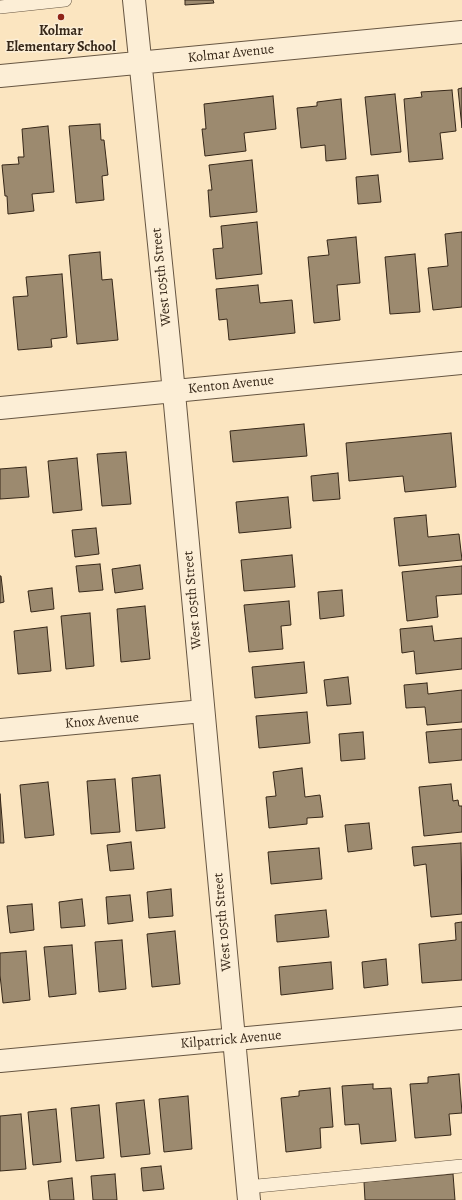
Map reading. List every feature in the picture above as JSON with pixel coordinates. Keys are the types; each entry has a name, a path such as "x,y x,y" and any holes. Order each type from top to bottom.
{"street":[{"name":"West 105th Street","path":"134,0 174,391 248,1194"},
{"name":"Kolmar Avenue","path":"0,76 462,32"},
{"name":"Kenton Avenue","path":"0,408 462,363"},
{"name":"Knox Avenue","path":"0,730 203,711"},
{"name":"Kilpatrick Avenue","path":"0,1061 462,1018"}],"lane":[{"path":"0,6 65,0"},
{"path":"248,1194 462,1166"}],"building":[{"path":"185,0 213,0 214,3 185,5"},
{"path":"462,88 462,128 458,89"},
{"path":"452,90 456,131 440,133 443,159 409,162 404,99 422,97 421,92"},
{"path":"395,94 401,152 371,155 365,97"},
{"path":"273,96 276,129 244,133 246,151 205,156 202,129 206,129 204,104"},
{"path":"341,99 346,159 326,161 325,145 301,148 297,108 317,106 317,102"},
{"path":"100,124 101,140 104,140 108,175 102,176 104,200 76,203 69,126"},
{"path":"48,126 54,192 32,194 34,211 8,214 2,165 19,164 18,157 24,157 22,129"},
{"path":"252,160 257,212 210,217 208,190 212,190 209,165"},
{"path":"378,175 381,202 358,204 356,177"},
{"path":"257,222 262,274 216,279 213,249 223,248 221,226"},
{"path":"462,232 462,307 433,310 428,268 448,266 445,234"},
{"path":"356,237 360,283 337,285 340,320 314,323 308,257 329,255 327,240"},
{"path":"100,252 102,280 112,279 118,340 77,344 69,255"},
{"path":"415,254 420,312 390,314 385,257"},
{"path":"62,274 67,337 51,339 52,347 18,350 13,297 28,296 26,277"},
{"path":"258,285 260,303 292,300 295,333 229,340 227,319 219,320 216,289"},
{"path":"304,424 307,456 233,462 230,431"},
{"path":"451,433 456,487 405,492 403,476 349,481 346,443"},
{"path":"126,452 131,504 102,506 97,454"},
{"path":"77,458 82,510 53,513 48,461"},
{"path":"26,467 29,497 0,499 0,469"},
{"path":"338,473 340,499 313,501 311,476"},
{"path":"288,497 291,528 239,533 236,502"},
{"path":"426,515 428,537 459,534 462,560 399,566 394,518"},
{"path":"96,528 99,554 75,557 72,530"},
{"path":"292,555 295,587 244,591 241,560"},
{"path":"100,564 103,590 79,592 76,566"},
{"path":"140,565 143,589 115,593 112,569"},
{"path":"462,566 462,594 436,596 438,617 407,621 402,572"},
{"path":"0,576 4,602 0,603"},
{"path":"52,588 54,609 31,612 28,591"},
{"path":"342,590 344,616 320,619 318,592"},
{"path":"289,601 291,625 281,626 283,649 249,652 244,605"},
{"path":"145,606 150,659 121,662 117,609"},
{"path":"90,613 94,666 66,669 61,616"},
{"path":"432,626 434,641 462,638 462,669 416,674 414,651 402,653 400,629"},
{"path":"47,627 51,671 18,674 14,631"},
{"path":"304,662 307,693 255,698 252,667"},
{"path":"348,677 351,704 327,706 324,680"},
{"path":"427,683 428,694 462,690 462,722 427,725 425,707 406,708 404,685"},
{"path":"307,712 310,743 259,748 256,716"},
{"path":"462,729 462,760 429,763 426,732"},
{"path":"363,732 365,759 341,761 339,734"},
{"path":"302,768 305,797 320,795 323,817 307,818 307,824 269,828 266,797 276,796 273,772"},
{"path":"160,775 165,828 136,831 132,778"},
{"path":"115,779 120,832 91,834 87,781"},
{"path":"48,782 54,835 25,838 20,785"},
{"path":"451,784 453,801 458,800 459,806 462,806 462,832 424,836 419,787"},
{"path":"0,794 4,843 0,843"},
{"path":"369,823 372,849 348,852 345,825"},
{"path":"131,842 134,869 110,871 107,845"},
{"path":"461,843 462,914 431,917 426,864 414,866 412,847"},
{"path":"319,848 322,879 271,884 268,852"},
{"path":"171,889 173,916 149,918 147,892"},
{"path":"130,895 133,921 108,924 106,897"},
{"path":"82,899 85,926 61,928 59,902"},
{"path":"32,904 34,930 10,933 7,906"},
{"path":"326,910 329,937 277,942 275,915"},
{"path":"462,922 462,980 422,983 419,944 456,940 455,923"},
{"path":"175,931 180,984 152,987 147,934"},
{"path":"122,940 126,989 99,992 95,942"},
{"path":"72,945 76,994 49,997 44,947"},
{"path":"26,951 30,1000 3,1003 0,975 0,953"},
{"path":"386,959 388,985 364,988 362,962"},
{"path":"331,962 333,989 281,995 279,967"},
{"path":"459,1074 462,1113 449,1114 451,1135 415,1138 410,1084 428,1083 428,1077"},
{"path":"373,1084 373,1089 391,1088 396,1141 361,1144 359,1124 345,1125 342,1086"},
{"path":"330,1088 333,1127 320,1128 321,1148 286,1152 281,1098 299,1096 299,1091"},
{"path":"188,1096 192,1149 164,1152 159,1099"},
{"path":"144,1100 150,1154 121,1157 116,1103"},
{"path":"99,1105 104,1158 76,1161 71,1108"},
{"path":"56,1109 61,1162 33,1165 28,1112"},
{"path":"21,1114 26,1169 0,1171 0,1116"},
{"path":"161,1166 164,1189 143,1191 141,1168"},
{"path":"115,1174 117,1200 93,1200 91,1176"},
{"path":"453,1174 455,1200 365,1200 364,1182"},
{"path":"72,1178 74,1200 50,1200 48,1181"}],"place":[{"name":"Kolmar Elementary School","path":"61,17"}]}
